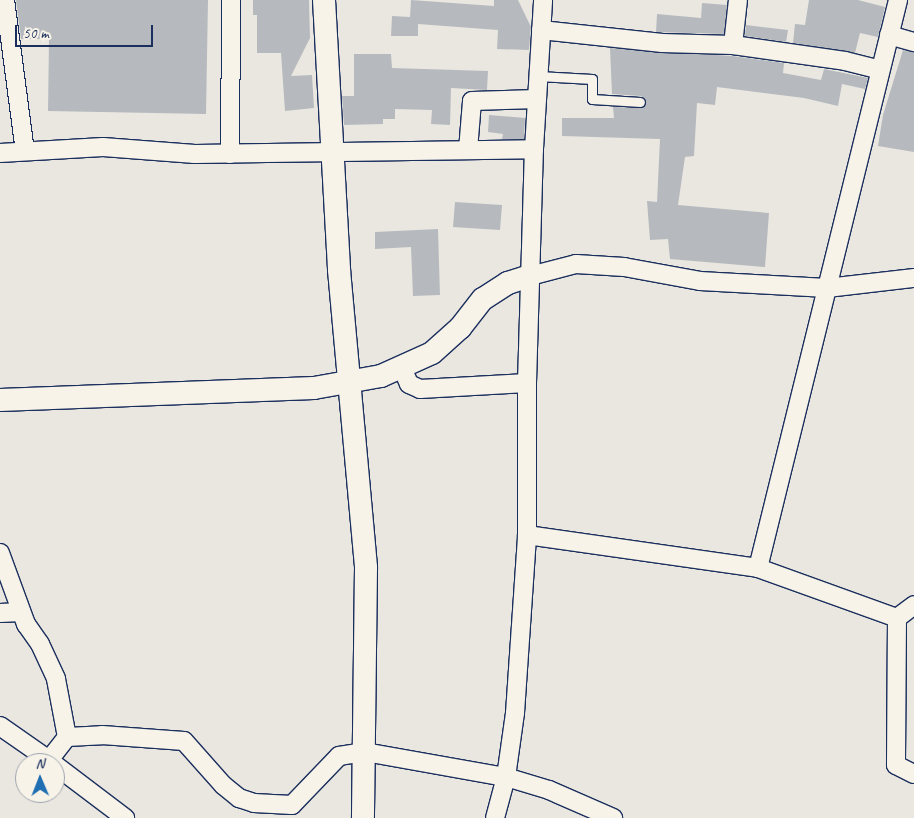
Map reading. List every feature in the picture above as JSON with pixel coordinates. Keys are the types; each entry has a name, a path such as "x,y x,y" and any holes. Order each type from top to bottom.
{"street":[{"path":"5,0 25,151"},
{"path":"230,154 231,0"},
{"path":"324,0 331,150 348,382 366,568 363,818"},
{"path":"495,818 506,778 515,713 527,535 527,383 530,276 534,149 543,0"},
{"path":"733,46 738,0"},
{"path":"758,568 898,0"},
{"path":"541,30 662,43 733,46 845,61 880,70"},
{"path":"889,35 914,42"},
{"path":"468,150 472,101 537,99"},
{"path":"0,153 104,147 230,154 331,150 534,149"},
{"path":"0,400 314,388 348,382 402,368 432,353 460,328 484,299 508,283 576,264 624,267 700,281 827,288 914,278"},
{"path":"402,368 409,384 420,389 527,383"},
{"path":"527,535 758,568 897,618"},
{"path":"0,552 21,612 56,679 67,737 58,753"},
{"path":"897,618 914,605"},
{"path":"0,613 21,612"},
{"path":"897,618 896,765 914,774"},
{"path":"0,726 38,753"},
{"path":"67,737 102,735 184,741 238,798 273,806 296,802 339,756 365,752 506,778 549,790 613,818"},
{"path":"65,773 125,818"}],"lane":[{"path":"538,76 592,79 592,99 640,102"}],"building":[{"path":"16,0 208,0 206,114 48,111 49,39 21,39"},
{"path":"253,0 309,0 310,38 291,76 312,75 314,108 285,111 281,53 257,53 257,15 253,15"},
{"path":"411,0 494,6 494,0 518,0 531,27 529,50 497,49 498,30 418,24 418,36 391,36 392,16 410,17"},
{"path":"809,0 858,0 885,7 878,37 860,33 855,53 793,43 795,24 805,25"},
{"path":"702,3 727,5 724,34 656,32 657,14 701,18"},
{"path":"746,25 788,30 786,42 745,36"},
{"path":"610,48 732,56 784,63 783,73 821,80 824,69 868,78 865,89 842,84 838,106 804,98 717,87 715,105 697,103 694,156 685,157 678,205 769,213 765,267 670,259 668,239 650,240 647,201 657,202 660,139 562,136 562,118 614,118 613,107 640,108 645,105 645,99 641,96 612,94"},
{"path":"903,50 914,52 914,152 878,146 883,115"},
{"path":"354,54 391,54 392,68 488,71 487,90 451,88 450,125 431,124 432,110 395,109 395,119 383,119 383,124 344,125 342,96 354,96"},
{"path":"489,115 525,118 524,139 502,139 503,134 488,132"},
{"path":"455,202 502,205 500,230 453,227"},
{"path":"438,229 440,295 413,296 411,247 375,249 375,232"}]}
